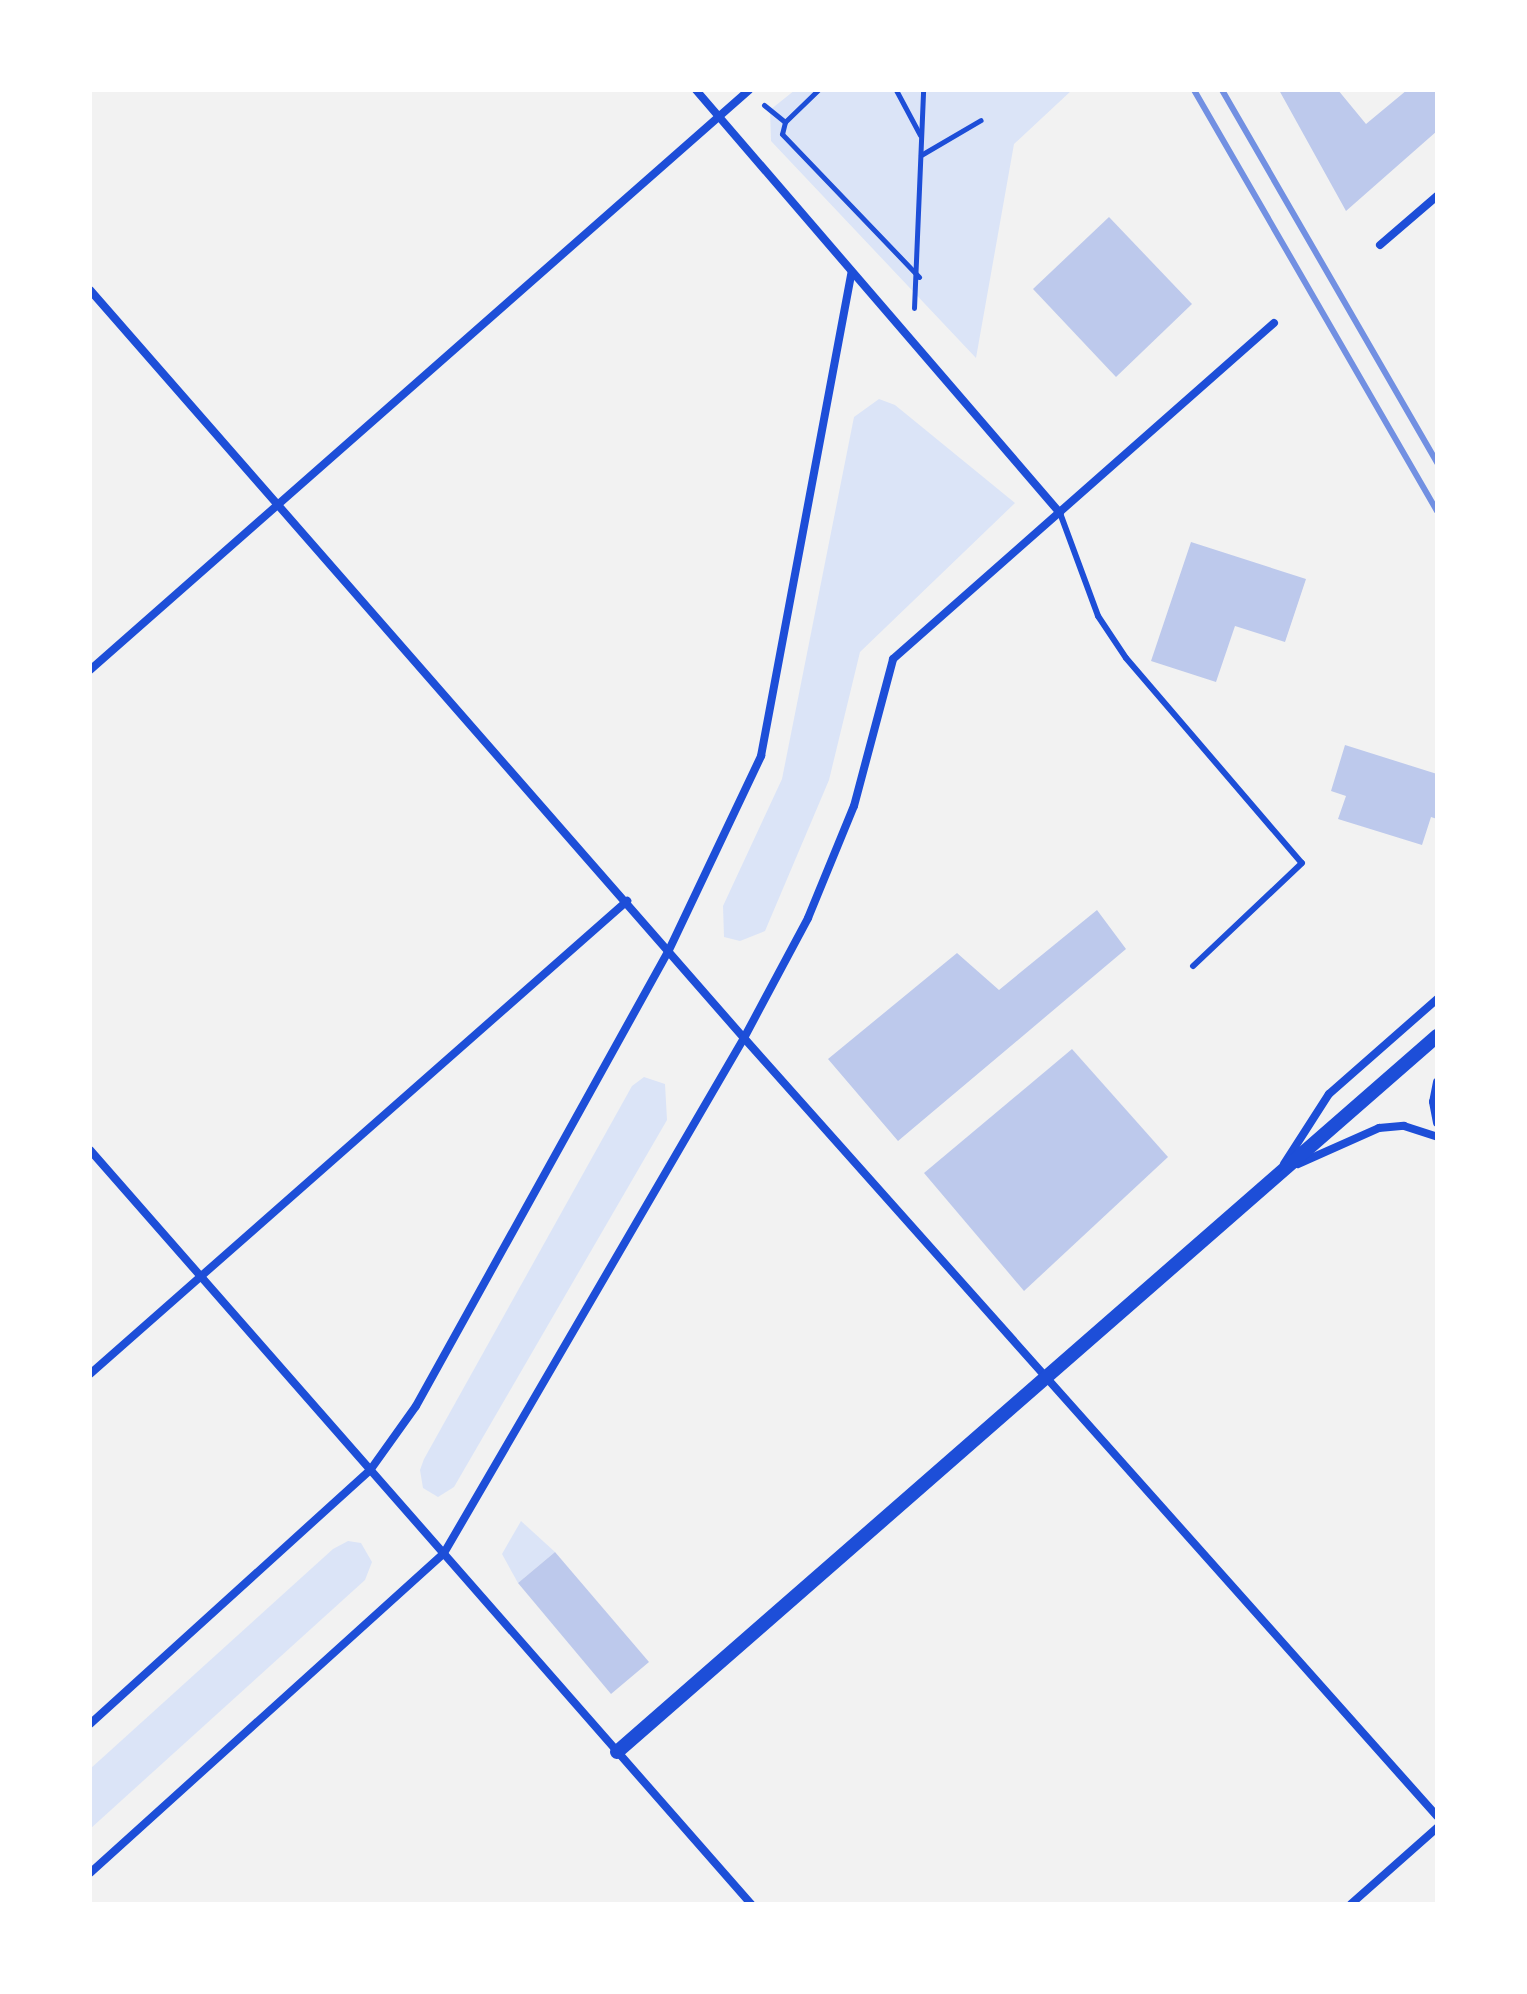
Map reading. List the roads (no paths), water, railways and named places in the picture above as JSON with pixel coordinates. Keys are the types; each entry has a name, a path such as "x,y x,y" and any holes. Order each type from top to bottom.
{"street":[{"path":"696,90 1060,513"},
{"path":"90,670 749,90"},
{"path":"1380,245 1437,196"},
{"path":"90,1724 371,1469 416,1406 669,950 761,756 852,272"},
{"path":"90,290 279,502 744,1038 1437,1816"},
{"path":"90,1873 444,1553 744,1038 808,918 854,806 893,659 1274,323"},
{"path":"90,1374 627,901"},
{"path":"1279,1173 1329,1094 1437,999"},
{"path":"617,1752 1437,1036"},
{"path":"1437,1082 1433,1102 1437,1123"},
{"path":"1279,1173 1379,1128 1404,1126 1437,1137"},
{"path":"90,1150 751,1904"},
{"path":"1351,1904 1437,1828"}],"lane":[{"path":"1060,513 1098,616 1126,658 1302,863 1193,966"}],"railway":[{"path":"1194,90 1437,511"},
{"path":"1222,90 1437,463"}]}
